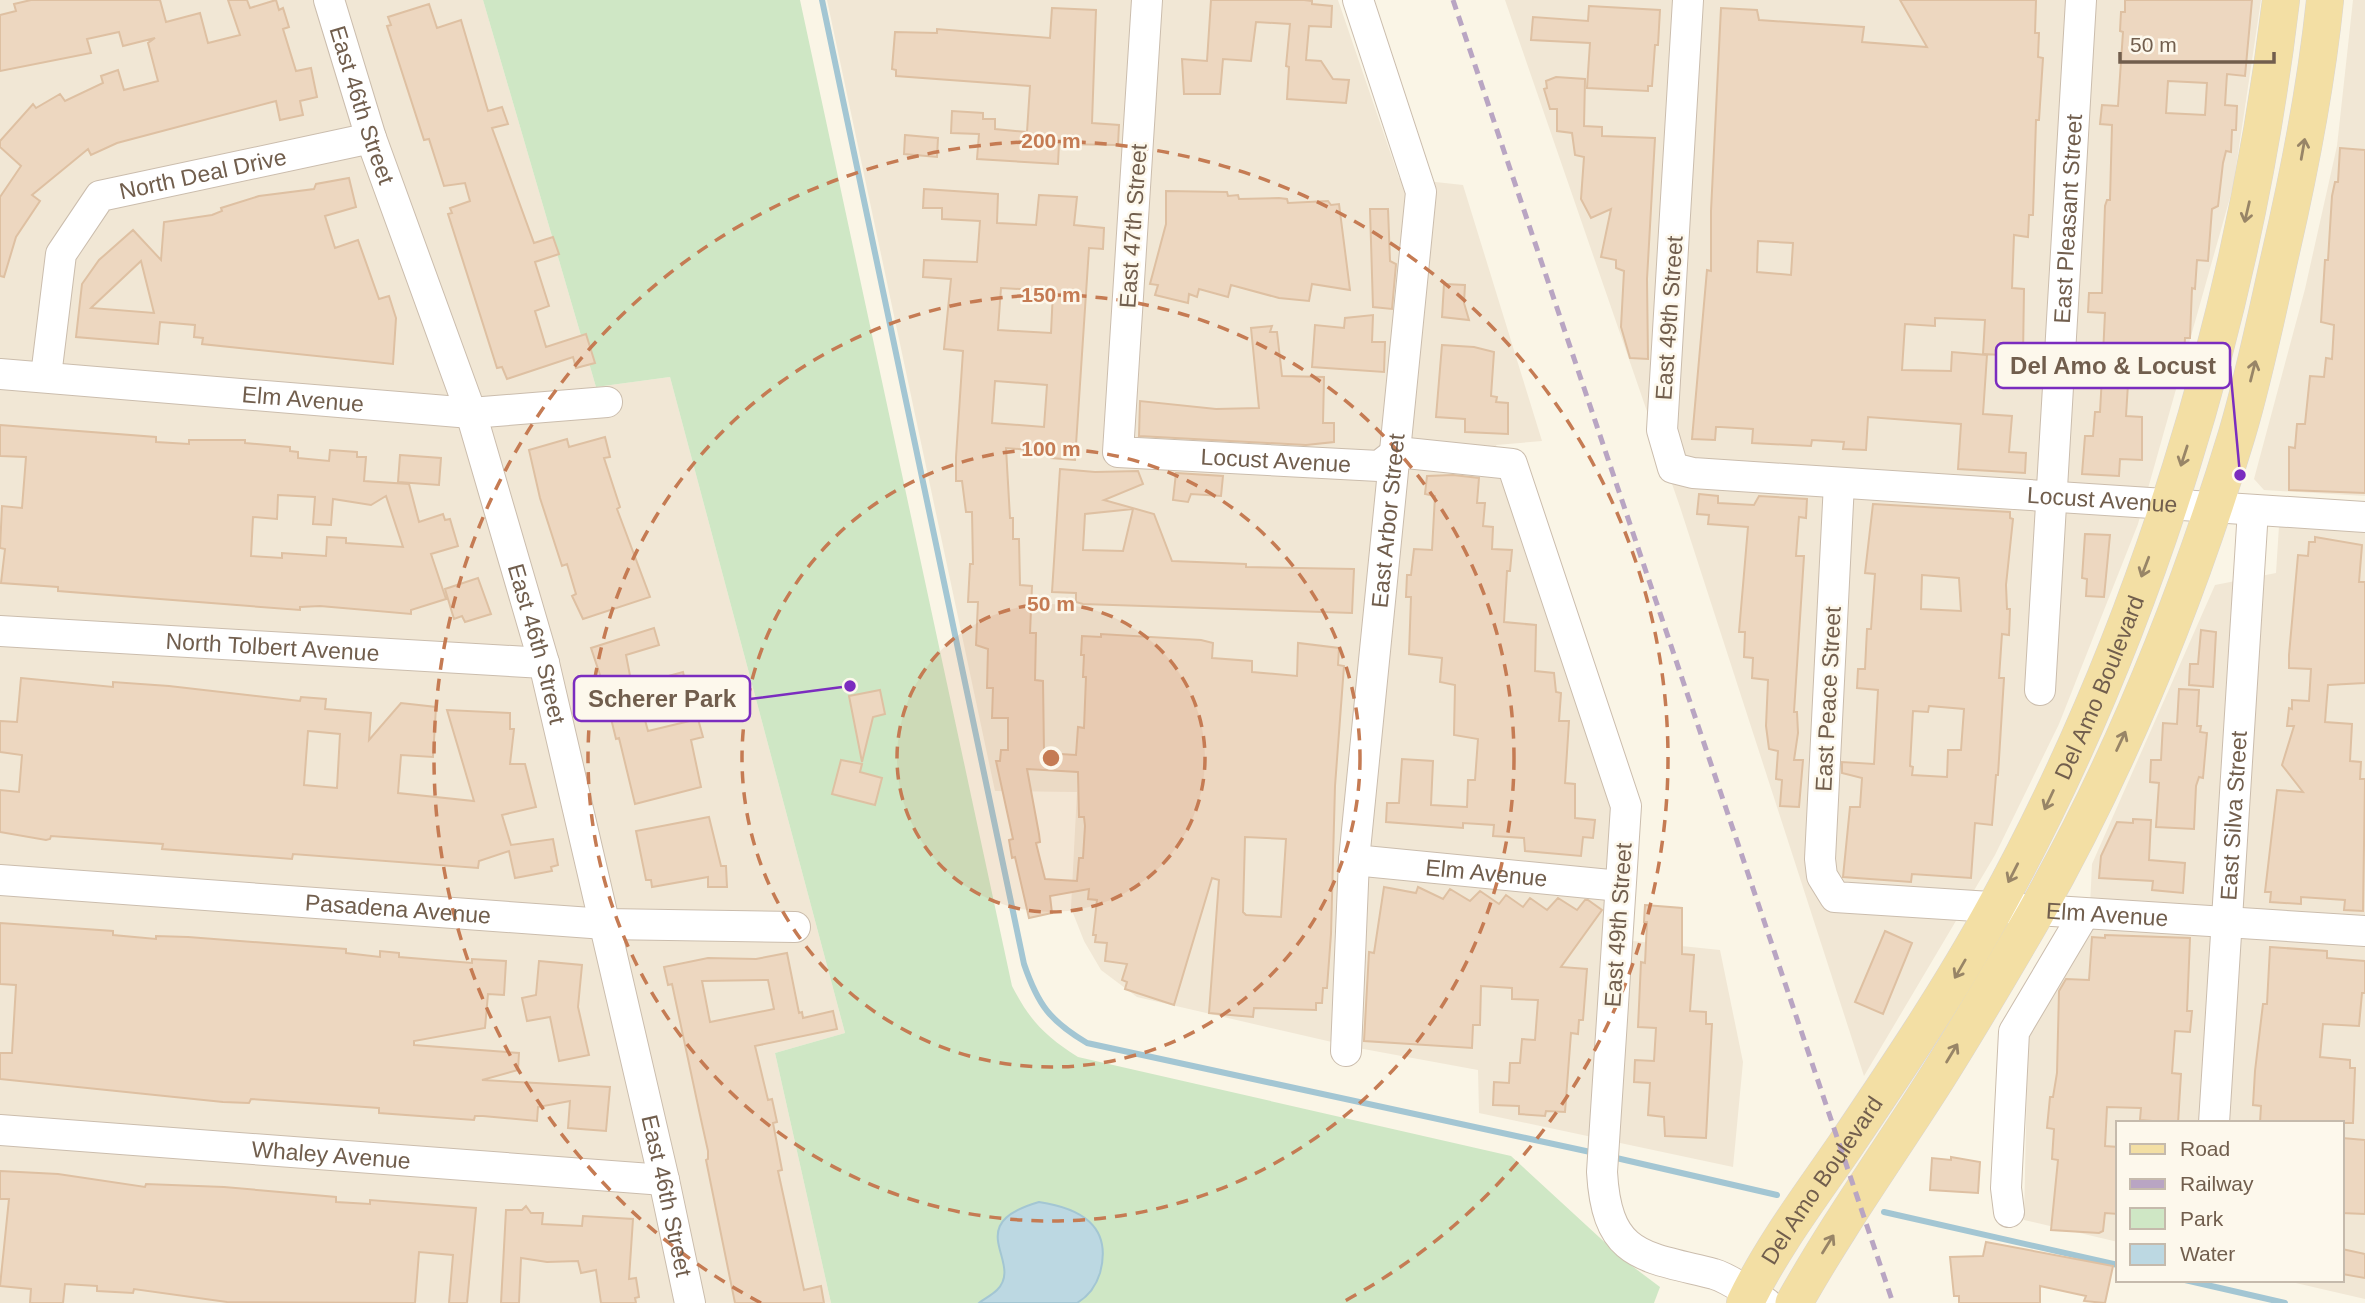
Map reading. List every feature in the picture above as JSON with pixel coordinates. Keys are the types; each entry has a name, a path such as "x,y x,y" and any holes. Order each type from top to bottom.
{"main road":[{"name":"Del Amo Boulevard","path":"1753,1300 1789,1229 1898,1069 1994,909 2085,722 2169,503 2199,409 2258,166 2281,0"},
{"name":"Del Amo Boulevard","path":"1794,1303 1825,1249 1926,1096 2036,912 2085,819 2126,732 2213,506 2238,431 2298,175 2318,68 2325,0"}],"street":[{"name":"East 46th Street","path":"329,0 370,138 471,413 544,663 690,1303"},
{"name":"East 47th Street","path":"1118,452 1147,0"},
{"name":"East Arbor Street","path":"1346,1051 1354,860 1421,192 1358,0"},
{"name":"East 49th Street","path":"1688,0 1662,430 1673,468 1693,473 1839,483"},
{"name":"East Pleasant Street","path":"2040,690 2081,0"},
{"name":"North Deal Drive","path":"46,376 61,254 100,196 370,138"},
{"name":"Elm Avenue","path":"0,374 471,413 607,402"},
{"name":"Locust Avenue","path":"1118,452 1379,466 1397,452 1513,464"},
{"name":"East 49th Street","path":"1513,464 1626,806 1602,1172 1608,1220 1638,1253 1684,1270 1717,1275 1753,1300"},
{"name":"Locust Avenue","path":"1839,483 2365,517"},
{"name":"East Peace Street","path":"1839,483 1820,859 1822,876 1828,889 1835,897 1849,900"},
{"name":"East Silva Street","path":"2214,1121 2253,510"},
{"name":"North Tolbert Avenue","path":"0,631 544,663"},
{"name":"Elm Avenue","path":"1354,860 1620,886"},
{"name":"Pasadena Avenue","path":"0,880 605,924 795,927"},
{"name":"Elm Avenue","path":"1849,900 2365,931"},
{"path":"2009,1212 2006,1188 2014,1032 2084,914"},
{"name":"Whaley Avenue","path":"0,1130 664,1180"}],"shaded area":[{"path":"0,0 483,0 596,387 670,377 845,1033 775,1053 831,1303 0,1303"},
{"path":"827,0 1338,0 1399,178 1463,185 1542,441 1496,445 1612,801 1604,938 1720,950 1743,1062 1733,1167 1479,1113 1478,1070 1358,1048 1137,997 1101,970 1084,941 1071,908 1077,792 995,791"},
{"path":"1505,0 2261,0 2233,187 2138,524 2059,724 1995,855 1864,1076 1680,507"},
{"path":"2353,0 2365,0 2365,496 2264,490 2254,479 2305,289 2337,146"},
{"path":"2279,526 2365,532 2365,1299 2292,1282 2344,1282 2344,1121 2116,1121 2116,1242 2024,1220 2028,1029 2089,927 2092,864 2215,585 2276,573"}],"green space":[{"path":"483,0 800,0 1012,986 1039,1027 1078,1057 1511,1156 1624,1260 1660,1287 1654,1303 831,1303 775,1053 845,1033 670,377 596,387"}],"water":[{"path":"1039,1202 1079,1214 1097,1231 1102,1242 1103,1256 1094,1286 1077,1303 979,1303 997,1290 1004,1279 998,1244 998,1233 1003,1222 1015,1211"}],"building":[{"path":"31,0 160,0 166,22 200,13 208,43 240,35 228,0 247,0 250,8 276,0 279,10 283,8 289,27 283,29 296,71 311,68 317,97 300,101 303,115 280,120 276,101 117,143 91,155 88,149 32,195 40,201 16,237 4,277 0,276 0,197 21,166 0,147 0,141 33,104 36,108 60,94 65,101 103,83 101,76 118,70 124,90 158,81 148,43 155,38 123,46 119,32 87,39 91,53 0,71 0,15 16,11 14,4"},
{"path":"1211,0 1304,0 1312,1 1312,4 1332,6 1331,27 1309,26 1306,60 1321,61 1333,79 1349,80 1346,103 1287,99 1289,67 1286,66 1290,24 1256,22 1251,61 1223,59 1220,94 1184,94 1182,59 1207,61"},
{"path":"1900,0 2036,0 2035,33 2039,33 2038,57 2043,58 2039,120 2036,120 2033,215 2029,215 2028,237 2014,235 2012,288 2024,289 2023,356 1983,354 1985,320 1935,318 1935,326 1905,324 1902,370 1951,371 1952,352 1987,355 1983,414 2012,416 2009,452 2026,453 2025,473 1958,469 1961,424 1868,417 1866,450 1843,449 1844,442 1812,440 1811,446 1752,443 1753,429 1716,427 1715,440 1692,439 1707,270 1711,271 1711,211 1721,8 1757,10 1759,20 1864,27 1862,42 1927,47","holes":["1758,241 1793,243 1791,275 1757,272"]},
{"path":"2125,0 2252,0 2245,76 2227,74 2225,105 2237,106 2236,130 2232,130 2231,152 2226,151 2223,163 2218,206 2212,209 2208,261 2197,260 2195,289 2192,288 2190,338 2185,338 2184,357 2152,355 2149,385 2128,384 2126,416 2142,417 2142,460 2120,459 2119,476 2082,474 2085,436 2093,436 2095,412 2100,412 2102,376 2105,313 2088,312 2089,293 2102,293 2105,206 2107,200 2110,200 2112,125 2100,124 2102,105 2118,106 2123,32 2120,31 2121,12 2125,12","holes":["2168,81 2207,83 2205,115 2166,113"]},
{"path":"429,4 437,28 461,20 488,111 502,107 508,124 492,128 534,243 553,237 559,254 535,262 549,306 535,311 546,347 586,334 595,363 576,368 573,357 507,379 502,367 497,368 448,214 452,213 450,208 470,201 465,183 444,186 429,139 424,140 387,26 391,25 388,17"},
{"path":"1589,6 1660,10 1652,86 1648,86 1648,91 1587,88 1590,43 1531,40 1533,17 1588,21"},
{"path":"1052,8 1096,10 1092,123 1119,125 1118,145 1059,144 1058,164 977,159 979,134 951,133 952,111 983,113 983,119 995,119 995,129 1027,132 1030,86 896,76 896,70 892,69 895,32 937,33 937,29 1050,38"},
{"path":"1556,77 1585,79 1584,126 1602,127 1602,136 1655,138 1647,279 1648,359 1630,358 1621,327 1624,271 1616,268 1616,260 1601,257 1611,209 1591,218 1581,199 1584,157 1575,155 1572,133 1557,131 1557,109 1550,109 1544,89 1547,88 1546,81"},
{"path":"905,135 938,138 937,157 904,154"},
{"path":"2340,148 2365,150 2365,493 2289,490 2289,447 2295,448 2297,424 2305,424 2310,376 2324,377 2326,358 2332,359 2334,325 2321,322 2325,260 2328,260 2332,196 2335,182 2338,182"},
{"path":"349,178 356,207 325,216 335,248 358,240 379,299 389,296 396,318 393,364 202,344 203,338 194,337 195,325 160,322 158,344 76,337 82,284 99,260 133,230 161,260 164,222 212,215 222,211 221,208 259,196 314,189 316,184","holes":["141,261 154,313 91,308"]},
{"path":"924,189 998,194 997,223 1036,225 1039,195 1077,197 1074,225 1104,228 1103,249 1089,248 1075,460 1051,458 1052,452 1006,448 1013,539 1019,539 1020,585 1032,586 1030,633 1036,633 1035,680 1043,681 1044,753 1076,755 1078,727 1084,728 1086,677 1083,677 1082,636 1101,637 1101,634 1201,640 1213,643 1212,658 1252,661 1252,672 1297,676 1298,643 1339,648 1338,665 1344,666 1335,786 1331,934 1327,988 1323,988 1322,1003 1316,1003 1316,1010 1254,1008 1253,1017 1209,1013 1219,880 1212,878 1174,1005 1125,989 1127,982 1122,980 1127,964 1105,961 1107,943 1095,942 1096,935 1093,935 1097,900 1088,899 1089,889 1050,896 1052,913 1029,918 1015,857 1012,858 1009,840 1013,839 996,761 1000,761 1001,750 1008,750 1008,718 992,718 993,688 987,688 988,649 976,645 978,602 968,602 970,564 973,564 972,512 966,512 962,481 956,481 963,351 944,349 951,279 923,277 924,260 977,262 980,221 942,219 942,208 923,208","holes":["1001,288 1053,291 1051,333 998,330","995,381 1047,385 1044,427 992,423","1027,769 1078,772 1079,817 1084,817 1085,826 1083,858 1079,858 1077,881 1045,879 1036,843 1040,842","1245,837 1286,839 1281,917 1246,915 1243,912"]},
{"path":"1166,191 1227,192 1228,196 1238,195 1239,199 1279,198 1287,199 1288,203 1328,201 1331,205 1339,204 1350,290 1312,284 1309,301 1279,298 1231,285 1228,297 1199,289 1197,297 1189,294 1188,303 1155,295 1158,285 1150,284 1166,224"},
{"path":"1370,209 1388,209 1390,261 1396,264 1392,309 1373,307"},
{"path":"1444,284 1465,285 1464,303 1469,320 1442,317"},
{"path":"1373,315 1372,342 1385,342 1384,372 1312,367 1315,325 1344,328 1345,318"},
{"path":"1272,326 1270,332 1277,332 1282,376 1324,377 1323,423 1334,423 1334,442 1306,445 1139,436 1140,401 1216,409 1259,408 1251,328"},
{"path":"1442,345 1474,347 1494,352 1491,396 1497,397 1496,402 1508,403 1508,434 1465,432 1465,419 1436,417"},
{"path":"0,425 156,437 156,442 189,444 189,440 245,440 245,443 290,447 290,451 298,452 298,458 329,461 330,450 357,452 357,457 366,457 364,481 409,484 419,522 443,514 445,520 450,519 458,546 431,554 446,599 411,610 411,614 320,606 300,607 300,610 58,591 58,587 1,583 5,549 0,548 2,506 22,508 26,457 0,456","holes":["278,495 315,497 313,524 331,525 333,499 371,505 386,496 403,547 346,543 346,538 327,537 326,556 282,553 282,558 251,556 253,517 277,519"]},
{"path":"605,437 610,457 604,458 620,507 617,509 650,597 583,619 572,596 576,594 567,564 562,566 540,498 529,450 567,439 569,447"},
{"path":"400,455 441,458 439,485 398,482"},
{"path":"1060,469 1095,472 1138,471 1143,484 1104,500 1154,514 1172,561 1246,564 1246,567 1354,569 1352,613 1083,604 1076,602 1076,593 1052,592","holes":["1133,509 1123,551 1083,550 1085,514"]},
{"path":"1176,473 1223,476 1221,496 1191,494 1188,502 1173,500"},
{"path":"1427,476 1479,478 1477,503 1485,503 1483,526 1493,527 1492,549 1512,550 1510,571 1507,571 1504,622 1536,625 1535,671 1554,673 1556,692 1561,693 1559,721 1569,721 1565,783 1575,784 1575,818 1595,820 1593,838 1583,837 1581,856 1525,851 1524,838 1493,836 1494,825 1463,823 1463,828 1386,822 1387,803 1399,803 1402,759 1433,761 1431,805 1467,807 1468,780 1475,780 1478,739 1454,735 1455,685 1440,682 1442,658 1409,654 1411,597 1406,597 1407,575 1411,575 1414,549 1432,550 1435,496 1425,494"},
{"path":"1699,494 1718,496 1718,503 1754,505 1759,496 1807,499 1806,518 1799,517 1796,556 1804,556 1794,712 1797,712 1798,733 1794,760 1803,760 1799,807 1780,806 1782,780 1776,779 1778,751 1769,749 1766,726 1768,680 1752,678 1753,658 1744,657 1745,632 1739,632 1748,527 1708,524 1709,515 1697,514"},
{"path":"1873,504 2010,512 2010,518 2013,519 2006,585 2007,609 2010,609 2009,635 2002,634 1999,678 2004,678 1998,775 1992,825 1975,823 1971,878 1912,874 1911,882 1843,877 1850,807 1860,807 1862,778 1842,773 1842,762 1874,764 1878,690 1857,688 1858,669 1865,669 1867,629 1871,629 1875,574 1865,573","holes":["1922,575 1959,578 1961,611 1921,609","1929,706 1964,709 1961,750 1948,750 1947,777 1912,775 1913,767 1910,766 1913,711 1928,712"]},
{"path":"2085,534 2110,535 2104,597 2086,596 2087,579 2082,578"},
{"path":"2315,537 2362,545 2359,582 2365,582 2365,683 2328,685 2325,722 2352,724 2350,761 2361,762 2360,779 2365,779 2363,911 2344,910 2345,900 2301,897 2301,904 2270,902 2271,892 2265,892 2277,790 2303,792 2282,765 2294,726 2287,726 2292,700 2309,701 2311,669 2289,668 2289,655 2298,555 2308,556 2309,542 2315,542"},
{"path":"478,578 491,614 465,622 462,616 454,619 445,589"},
{"path":"654,628 659,645 626,655 632,686 683,672 687,689 640,702 648,731 698,719 703,737 691,740 701,787 635,804 619,738 616,739 607,702 604,703 598,681 602,681 591,648"},
{"path":"2201,630 2216,632 2213,687 2189,685 2190,664 2198,664"},
{"path":"21,678 113,687 113,682 169,686 300,701 301,697 326,699 325,709 371,713 369,740 401,703 436,707 433,757 401,755 398,793 474,801 447,710 510,713 510,729 514,729 510,764 525,764 536,807 502,815 511,845 553,839 558,865 551,867 552,871 515,878 509,851 479,861 478,868 293,854 292,859 162,849 163,844 51,836 46,840 0,832 0,790 19,792 22,755 0,752 0,721 17,722","holes":["308,731 340,734 337,788 304,785"]},
{"path":"2179,689 2199,690 2197,726 2201,726 2200,732 2207,733 2203,778 2199,777 2196,786 2194,829 2156,827 2159,783 2150,782 2151,760 2161,760 2163,723 2177,724"},
{"path":"880,690 885,714 873,717 862,762 849,696"},
{"path":"841,760 862,764 860,772 882,778 875,805 832,794"},
{"path":"709,817 721,866 726,866 727,887 708,887 708,877 652,887 651,880 646,880 636,831"},
{"path":"2133,819 2151,820 2149,860 2185,863 2183,893 2152,890 2153,881 2099,878 2101,856 2117,822 2133,823"},
{"path":"1384,887 1416,893 1418,887 1443,899 1450,889 1470,901 1480,891 1499,904 1506,895 1523,907 1530,898 1547,910 1558,898 1577,910 1588,900 1602,910 1561,967 1587,969 1583,1020 1579,1020 1578,1034 1571,1033 1565,1112 1546,1111 1545,1116 1519,1114 1519,1106 1493,1105 1494,1082 1509,1083 1510,1063 1520,1063 1522,1039 1535,1040 1538,1000 1512,999 1512,988 1481,986 1480,1025 1473,1025 1472,1048 1364,1041 1369,952 1374,953"},
{"path":"1645,905 1682,908 1682,954 1694,955 1690,1011 1706,1012 1706,1024 1712,1024 1706,1138 1665,1136 1664,1117 1648,1115 1650,1083 1634,1082 1635,1060 1654,1061 1656,1028 1638,1027 1641,962 1645,963"},
{"path":"0,923 113,931 113,935 156,939 156,936 188,937 346,949 346,953 380,957 380,951 399,953 399,957 472,963 472,959 506,961 504,995 488,994 485,1028 414,1041 414,1045 519,1053 518,1070 482,1080 610,1087 606,1131 568,1128 570,1101 538,1107 537,1121 483,1116 475,1116 474,1120 379,1113 379,1108 251,1099 249,1103 223,1102 0,1079 0,1053 12,1053 16,985 0,984"},
{"path":"1885,931 1912,943 1883,1014 1855,1002"},
{"path":"2105,935 2190,938 2187,1011 2192,1011 2190,1032 2175,1031 2172,1073 2181,1074 2178,1121 2140,1120 2141,1108 2107,1107 2105,1146 2116,1147 2116,1214 2105,1213 2103,1231 2099,1233 2051,1230 2058,1160 2052,1159 2054,1129 2047,1128 2050,1097 2053,1097 2057,1073 2059,991 2066,979 2089,980 2092,937 2105,938"},
{"path":"2270,947 2327,951 2327,958 2365,961 2365,993 2362,993 2359,1026 2323,1024 2320,1057 2350,1060 2350,1068 2355,1068 2353,1123 2260,1121 2261,1106 2253,1105 2255,1071 2263,1004 2267,1004"},
{"path":"787,953 799,1013 802,1012 803,1018 833,1011 837,1029 755,1046 768,1100 772,1099 777,1122 773,1123 782,1170 778,1171 804,1290 821,1286 824,1303 735,1303 706,1160 708,1151 672,984 668,985 664,967 708,958 756,959","holes":["768,980 774,1009 710,1022 702,981"]},
{"path":"539,961 582,965 578,1007 589,1055 559,1061 550,1017 527,1021 522,998 536,995"},
{"path":"2344,1138 2365,1140 2365,1214 2344,1213"},
{"path":"1951,1157 1980,1162 1978,1193 1930,1190 1932,1158 1951,1160"},
{"path":"0,1171 58,1174 145,1187 146,1184 224,1187 336,1197 336,1202 370,1204 370,1200 476,1208 467,1303 449,1303 453,1255 419,1252 415,1303 227,1302 134,1289 133,1293 97,1291 97,1286 65,1284 63,1303 30,1303 31,1289 0,1286 9,1199 0,1199"},
{"path":"526,1206 531,1213 543,1213 542,1224 582,1226 583,1216 633,1219 629,1279 636,1278 639,1297 635,1298 636,1303 601,1303 596,1270 581,1273 578,1261 547,1262 521,1258 519,1303 501,1303 506,1210 522,1210"},
{"path":"1986,1242 2113,1266 2105,1303 2084,1301 2086,1296 2040,1286 2040,1303 1959,1303 1959,1296 1954,1296 1950,1257 1983,1256"},
{"path":"2344,1249 2365,1254 2365,1278 2344,1274"}],"waterway":[{"path":"822,0 1024,964 1040,1001 1054,1019 1087,1043 1595,1153"},
{"path":"1612,1157 1777,1195"},
{"path":"1884,1212 2116,1265"},
{"path":"2194,1282 2285,1303"}],"railway":[{"path":"1453,0 1893,1303"}],"place":[{"name":"Del Amo & Locust","path":"2240,475"},
{"name":"Scherer Park","path":"850,686"}]}
